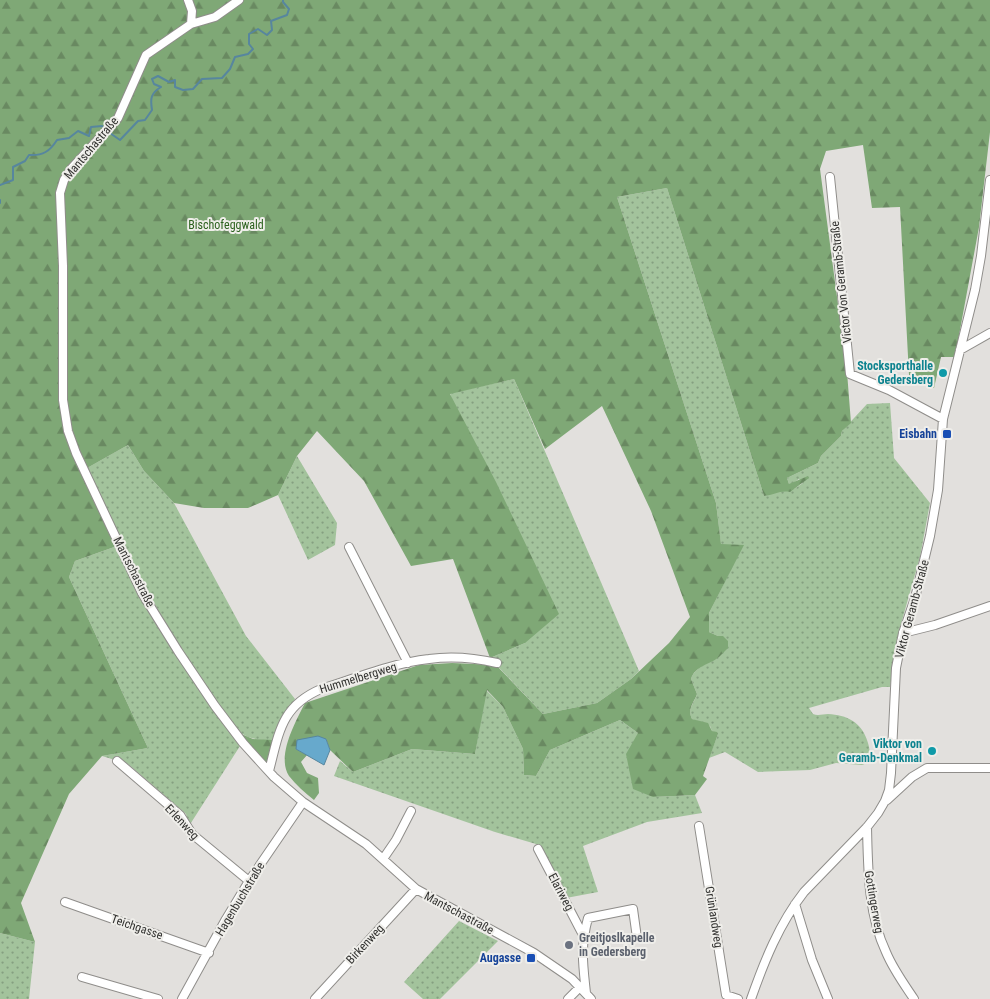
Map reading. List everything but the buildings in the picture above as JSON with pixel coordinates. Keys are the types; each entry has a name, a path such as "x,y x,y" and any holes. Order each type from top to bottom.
{"street":[{"path":"188,0 192,11 191,24"},
{"name":"Mantschastraße","path":"239,0 215,17 191,24 146,54 122,110 113,125 71,169 64,180 60,193 63,266 63,400 68,431 76,453 142,593 215,706 243,743 269,771 303,802 357,837 416,889 534,953 572,979 588,996"},
{"name":"Victor Von Geramb-Straße","path":"830,177 850,374 889,390 943,419"},
{"name":"Viktor Geramb-Straße","path":"751,999 779,931 795,904 867,827 885,801 891,773 895,675 903,633 915,598 930,536 938,490 943,419 977,281 990,180"},
{"path":"960,350 990,333"},
{"name":"Hummelbergweg","path":"349,547 408,663"},
{"path":"903,633 935,625 990,606"},
{"name":"Hummelbergweg","path":"269,771 280,729 292,708 308,694 408,663 445,658 476,659 497,663"},
{"name":"Erlenweg","path":"117,761 180,815 192,834 249,881"},
{"path":"885,801 912,777 927,768 990,768"},
{"name":"Hagenbuchstraße","path":"182,999 249,881 303,802"},
{"path":"383,859 412,811"},
{"name":"Grünlandweg","path":"699,826 726,995 738,999"},
{"name":"Gottingerweg","path":"867,827 870,885 880,937 892,964 914,999"},
{"name":"Elariweg","path":"538,849 583,935"},
{"name":"Birkenweg","path":"315,999 416,889"},
{"name":"Teichgasse","path":"64,902 209,953"},
{"path":"795,904 812,960 828,999"},
{"name":"Elariweg","path":"588,996 582,949 583,935 588,918 633,909 637,938"},
{"path":"82,977 158,999"},
{"path":"568,999 580,987"}],"green space":[{"name":"Bischofeggwald","path":"0,0 990,0 990,132 979,227 955,357 941,357 934,388 909,375 900,207 872,208 863,145 826,151 820,169 847,372 851,423 821,456 818,463 787,478 789,484 808,476 809,478 790,492 764,496 667,188 617,197 716,503 721,544 744,545 709,613 709,632 723,636 728,641 728,648 715,660 696,671 691,679 697,694 691,709 692,719 708,723 712,731 718,734 703,776 707,779 695,795 653,797 633,789 626,754 638,733 620,720 550,750 536,776 524,775 523,749 503,707 487,690 475,754 412,749 353,772 330,750 326,739 296,749 307,755 301,762 307,773 318,778 319,793 314,800 289,776 286,768 286,749 305,703 419,665 452,663 496,665 543,714 597,703 631,679 669,643 690,617 651,511 602,406 545,449 514,379 450,394 496,482 559,614 525,643 490,658 453,559 411,566 364,481 317,431 297,456 278,495 248,508 204,508 174,503 144,471 128,445 80,472 117,546 75,561 69,577 148,748 102,756 69,794 21,903 35,942 0,933"},
{"path":"667,188 764,496 783,490 794,489 803,483 799,479 789,484 787,478 818,463 821,456 841,436 842,431 867,404 890,403 894,458 930,503 920,557 899,631 890,687 882,687 809,708 813,714 828,714 847,718 861,728 868,743 870,755 867,763 862,765 836,763 810,770 758,772 725,752 709,758 718,734 712,731 710,726 692,719 691,709 697,694 691,679 696,671 719,657 718,636 709,632 709,613 743,545 721,545 716,503 617,197"},
{"path":"514,379 639,671 631,679 597,703 543,714 490,658 525,643 450,393"},
{"path":"128,445 144,471 174,503 246,636 295,699 273,740 260,740 249,737 238,731 231,723 161,616 116,529 87,468"},
{"path":"297,456 337,523 335,545 308,560 278,495"},
{"path":"117,546 176,654 240,746 189,826 186,814 128,764 102,756 148,748 69,577 75,561"},
{"path":"486,690 503,707 523,749 524,775 536,776 550,750 620,720 638,733 653,797 695,795 702,813 647,822 583,846 598,892 566,898 536,844 495,832 334,776 340,761 353,772 412,749 475,754"},
{"path":"239,733 253,739 273,740 270,760 266,762 259,757"},
{"path":"459,921 498,941 440,999 423,999 404,982"},
{"path":"0,933 35,942 29,999 0,999"}],"water":[{"path":"318,736 326,739 330,750 324,765 296,749 297,740"}],"waterway":[{"path":"107,131 120,140 138,121 145,120 152,110 152,96 161,87 154,84 152,79 158,76 169,82 175,80 175,87 183,90 193,89 202,79 222,78 230,69 235,57 248,54 253,49 249,44 249,34 258,29 267,35 272,30 271,21 287,15 289,9 283,0"},
{"path":"0,185 13,180 13,167 25,161 29,155 38,155 46,152 57,140 69,138 78,131 89,136 91,127 102,126 104,128"}],"place":[{"name":"Stocksporthalle Gedersberg","path":"943,373"},
{"name":"Eisbahn","path":"947,434"},
{"name":"Viktor von Geramb-Denkmal","path":"932,751"},
{"name":"Greitjoslkapelle in Gedersberg","path":"569,945"},
{"name":"Augasse","path":"531,958"}]}
